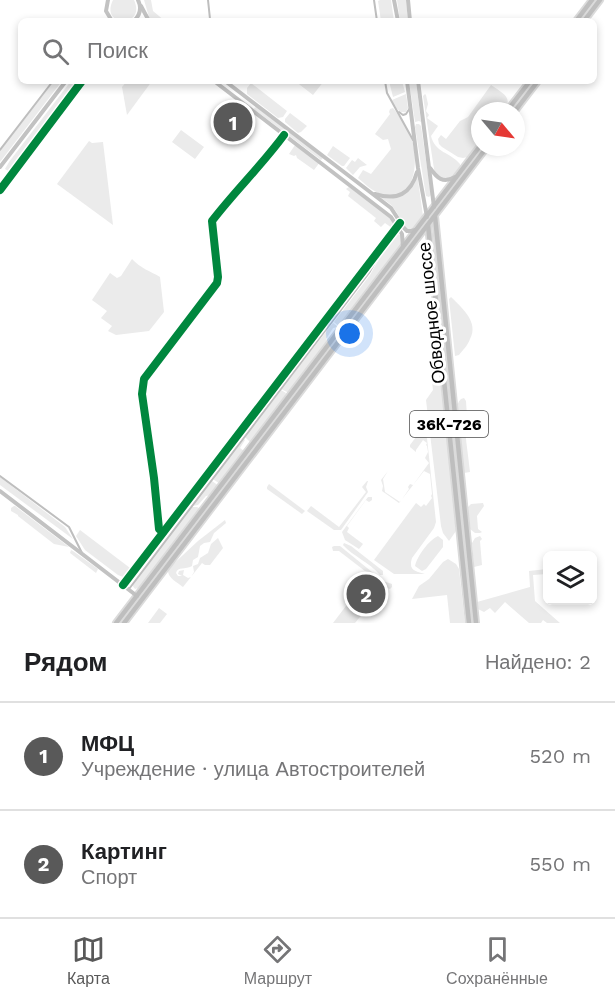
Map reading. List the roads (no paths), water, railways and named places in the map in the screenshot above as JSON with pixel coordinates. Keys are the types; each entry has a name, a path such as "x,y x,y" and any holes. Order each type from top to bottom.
{"main road":[{"path":"102,0 110,18"},
{"path":"106,18 108,0"},
{"path":"394,0 397,18"},
{"path":"408,0 410,18"},
{"path":"578,18 592,0"},
{"path":"586,18 600,0"},
{"path":"136,18 139,2"},
{"path":"139,2 148,18"},
{"path":"0,167 64,84"},
{"path":"218,84 392,217 407,231 418,228"},
{"path":"229,84 391,208 399,224 403,247"},
{"path":"407,84 427,217"},
{"path":"418,84 434,207"},
{"path":"514,102 528,84"},
{"path":"522,102 536,84"},
{"path":"250,109 254,103"},
{"path":"413,131 416,123 424,127"},
{"path":"116,623 472,156"},
{"path":"124,623 481,156"},
{"path":"428,165 442,180 450,180 458,175"},
{"path":"371,192 387,197 401,194 408,190 414,182 418,168"},
{"path":"365,197 371,192"},
{"path":"423,196 429,198 432,195"},
{"name":"Обводное шоссе","path":"434,207 476,623"},
{"name":"Обводное шоссе","path":"427,217 469,623"},
{"path":"0,491 142,599"}],"street":[{"path":"208,0 210,18"},
{"path":"374,0 377,18"},
{"path":"0,150 51,84"},
{"path":"0,190 80,84"},
{"path":"386,84 387,93 396,111 415,142"},
{"path":"396,111 405,115 410,107"},
{"path":"163,532 159,529 142,394 144,379 217,283 212,220 284,135"},
{"path":"123,585 399,224"},
{"path":"129,589 369,273 380,254 382,245"},
{"path":"0,476 69,527 84,555"}],"place":[{"name":"МФЦ","path":"233,122"},
{"name":"Картинг","path":"366,594"}]}
